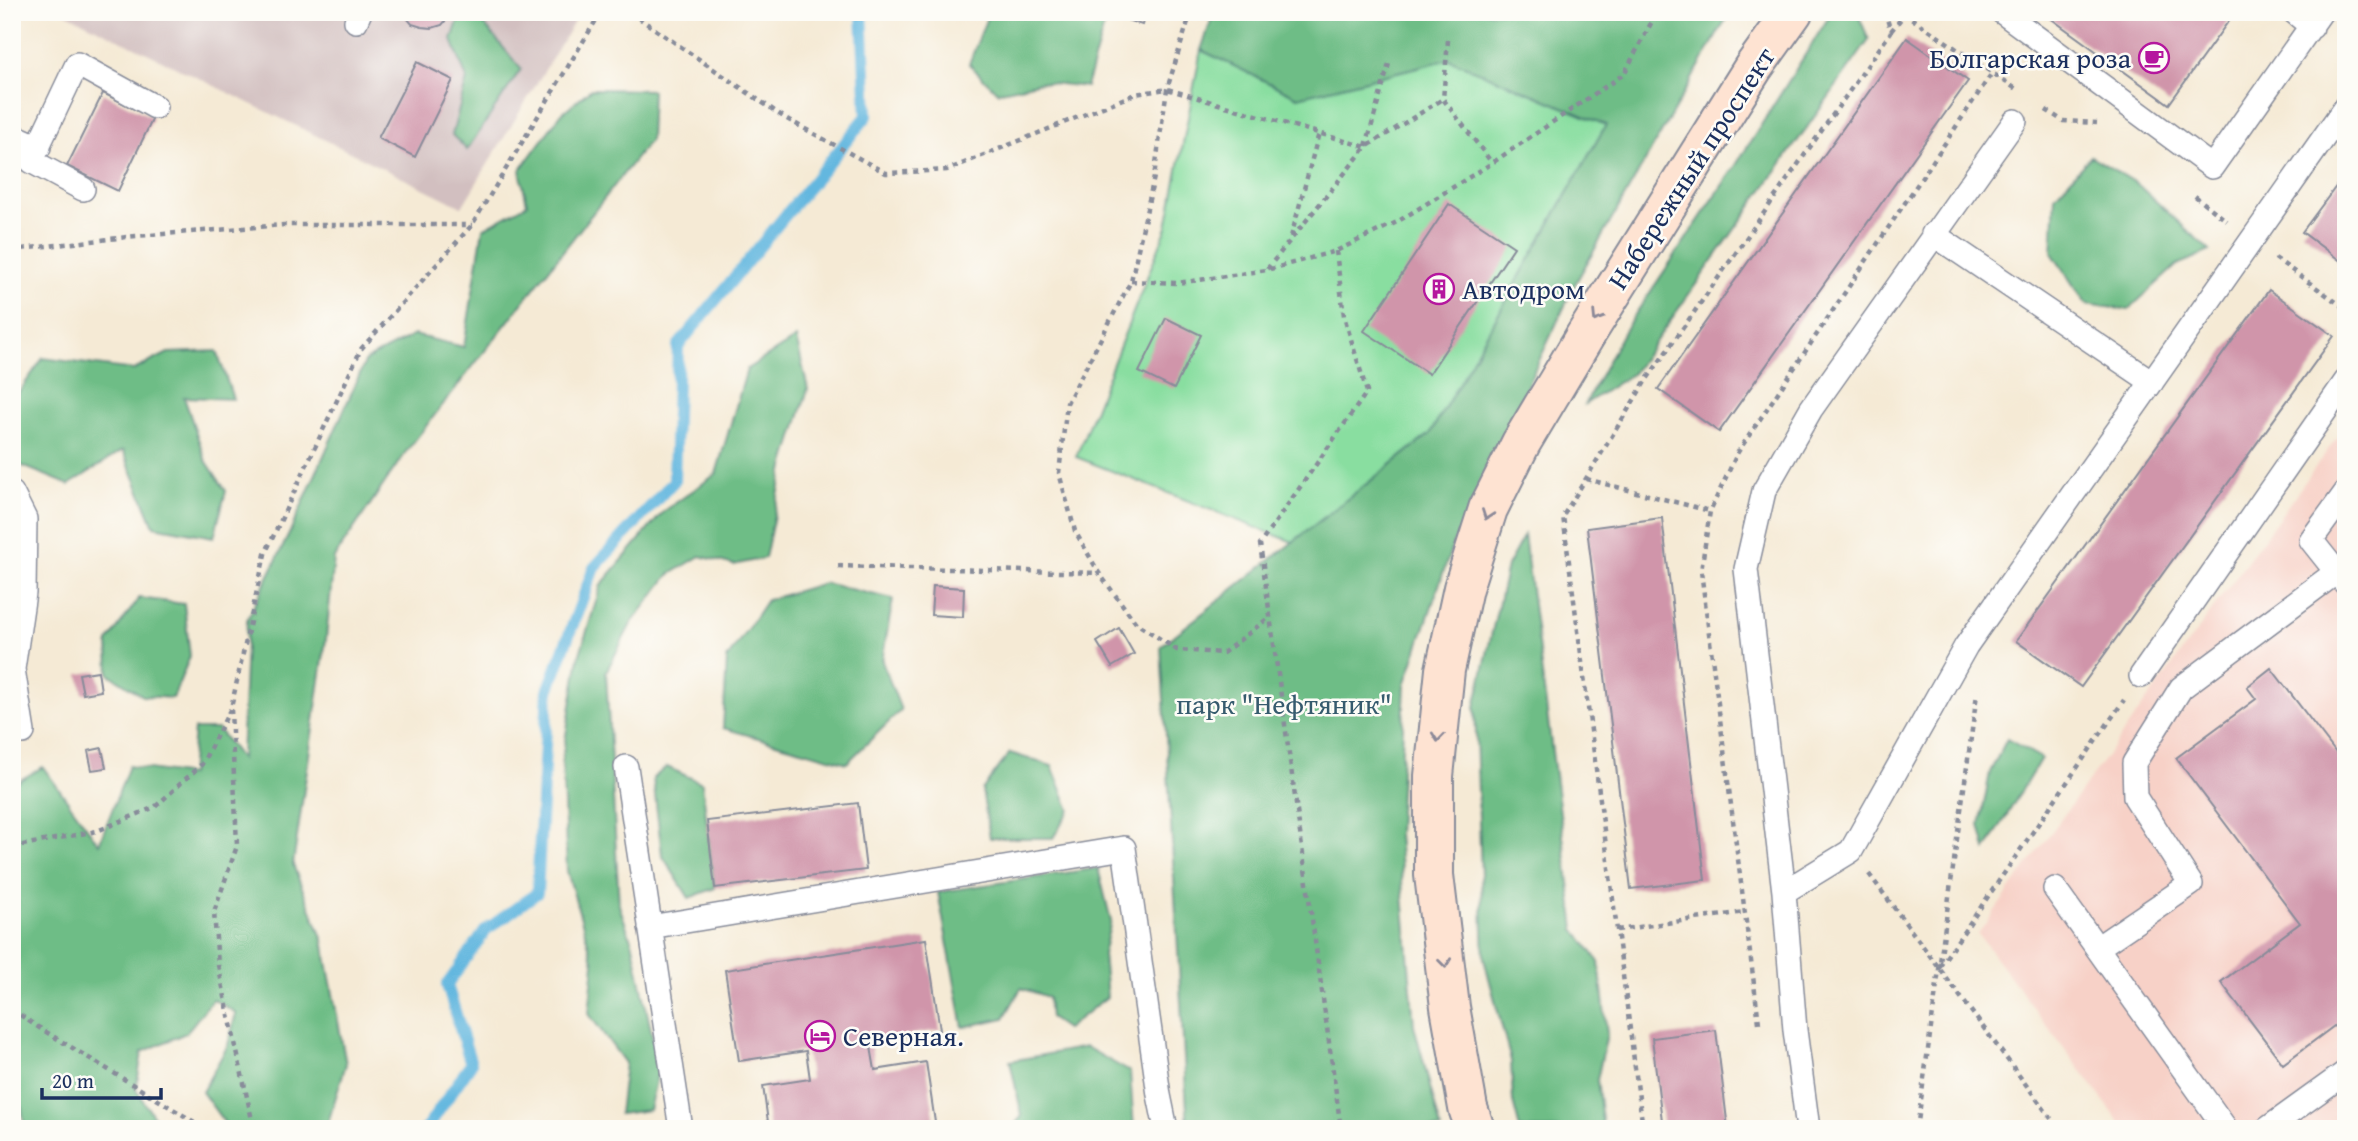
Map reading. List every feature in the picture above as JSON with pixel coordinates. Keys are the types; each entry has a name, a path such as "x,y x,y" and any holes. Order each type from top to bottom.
{"main road":[{"name":"Набережный проспект","path":"1475,1129 1468,1108 1450,1007 1434,875 1434,776 1445,670 1463,588 1488,509 1521,443 1745,80 1793,12"}],"lane":[{"path":"2002,12 2212,167 2309,17"},
{"path":"83,189 31,161 77,64 155,107"},
{"path":"1784,892 1851,851 1966,646 2346,106"},
{"path":"1808,1129 1795,1030 1784,892 1746,569 1764,491 1804,421 2015,121"},
{"path":"12,135 38,147"},
{"path":"1933,234 2152,382"},
{"path":"2141,676 2346,381"},
{"path":"2097,948 2191,884 2135,797 2134,763 2180,688 2343,574 2311,540 2346,492"},
{"path":"12,493 25,519 24,593 13,669 23,732"},
{"path":"626,767 681,1129"},
{"path":"650,927 1124,849 1166,1129"},
{"path":"2055,889 2226,1129"},
{"path":"2278,1125 2346,1072"}],"path":[{"path":"12,847 97,831 155,807 202,764 231,708 265,554 361,349 472,225 601,12"},
{"path":"630,12 785,118 886,173 947,170 1135,94 1167,89 1366,146"},
{"path":"1191,12 1167,89 1154,177 1131,281 1067,403 1059,473 1075,531 1099,573 1136,622 1177,650 1223,653 1271,616"},
{"path":"1131,281 1178,283 1266,270 1336,251 1397,222 1492,163 1624,74 1657,12"},
{"path":"1885,12 1891,32"},
{"path":"1643,1129 1563,516 1645,382 1905,14 2020,92"},
{"path":"1448,40 1443,99 1492,163"},
{"path":"1366,146 1390,60"},
{"path":"1761,1034 1701,571 1710,511 1738,452 1992,73"},
{"path":"1266,270 1366,146 1443,99"},
{"path":"2040,106 2063,121 2107,124"},
{"path":"1291,240 1319,133"},
{"path":"2189,191 2346,309"},
{"path":"12,250 136,236 284,225 472,225"},
{"path":"1336,251 1344,316 1367,392 1260,544 1340,1129"},
{"path":"1586,479 1710,511"},
{"path":"838,566 1099,573"},
{"path":"1939,967 2141,676"},
{"path":"1917,1129 1978,689"},
{"path":"231,708 237,846 214,912 218,965 254,1129"},
{"path":"1851,851 2059,1129"},
{"path":"1617,930 1745,912"},
{"path":"12,1009 206,1129"}],"shaded area":[{"path":"63,12 580,12 462,207"},
{"path":"2346,425 2346,1129 2125,1129 1978,934"}],"green space":[{"path":"461,12 485,12 483,23 521,69 467,150 452,135 467,79 452,40"},
{"path":"989,12 1108,12 1086,87 1041,82 997,92 969,64"},
{"name":"парк \"Нефтяник\"","path":"1214,12 1720,12 1726,19 1575,284 1453,544 1405,685 1398,834 1414,1025 1441,1129 1188,1129 1161,646 1430,434 1606,125 1449,59 1298,97 1201,50"},
{"path":"1832,12 1857,12 1869,40 1633,373 1585,404 1624,331 1736,165"},
{"path":"1201,50 1298,97 1449,59 1606,125 1430,434 1293,542 1076,457 1167,227"},
{"path":"591,89 652,90 650,140 405,453 334,558 326,639 293,865 323,940 346,1064 326,1129 229,1129 202,1092 228,1045 236,1013 213,999 186,1033 142,1052 136,1090 162,1129 25,1129 21,1103 12,1091 12,787 43,767 99,844 129,766 190,775 194,729 218,729 241,759 247,620 290,532 366,360 414,335 464,347 483,229 527,204 520,170 562,113"},
{"path":"2091,156 2136,183 2210,251 2177,265 2128,310 2086,304 2052,253 2055,196"},
{"path":"796,338 808,389 784,467 765,558 734,565 700,556 669,575 631,624 606,672 619,905 633,945 659,1068 649,1110 619,1114 625,1063 589,1014 594,963 567,871 562,759 579,657 601,585 663,512 716,474 747,369"},
{"path":"217,351 233,399 184,397 205,459 226,491 214,537 154,526 123,450 69,485 18,464 12,402 43,358 134,370 168,353"},
{"path":"1524,535 1575,929 1599,962 1607,1034 1597,1080 1603,1129 1520,1129 1513,1102 1511,1061 1484,959 1475,707 1507,566"},
{"path":"824,583 893,599 882,661 901,710 847,763 723,728 727,659 767,600"},
{"path":"139,598 184,604 190,656 173,698 143,696 109,674 108,642"},
{"path":"2007,739 2041,758 1986,850 1980,825 1990,772"},
{"path":"1010,753 1052,766 1070,810 1053,838 990,838 982,790"},
{"path":"667,767 702,783 715,888 689,898 662,855 653,778"},
{"path":"1098,868 1111,921 1103,954 1107,997 1066,1029 1050,1018 1048,997 1021,988 1004,1018 963,1027 938,892"},
{"path":"1086,1047 1130,1072 1134,1129 1011,1129 1022,1116 1010,1061"}],"building":[{"path":"402,12 453,12 442,25 432,28 412,24"},
{"path":"1123,12 1146,12 1142,25 1121,18"},
{"name":"Болгарская роза","path":"2042,12 2235,12 2169,104"},
{"path":"1907,38 1968,81 1719,432 1658,389"},
{"path":"417,62 453,80 415,157 378,138"},
{"path":"103,93 153,118 118,191 67,166"},
{"path":"2346,173 2346,265 2302,232"},
{"name":"Автодром","path":"1449,204 1514,247 1429,374 1364,331"},
{"path":"2269,290 2334,336 2081,687 2016,641"},
{"path":"1166,318 1201,335 1174,389 1139,372"},
{"path":"1662,518 1705,880 1631,889 1587,528"},
{"path":"933,586 964,588 963,617 931,615"},
{"path":"1119,628 1134,654 1112,667 1097,642"},
{"path":"2271,668 2346,766 2346,1017 2283,1064 2221,982 2300,923 2176,758 2256,699 2247,687"},
{"path":"98,671 101,691 83,694 79,674"},
{"path":"102,748 106,768 92,770 88,751"},
{"path":"858,803 866,870 715,888 707,821"},
{"name":"Северная.","path":"926,939 940,1030 870,1041 875,1070 926,1062 936,1129 769,1129 763,1086 810,1079 806,1051 739,1061 725,970"},
{"path":"1716,1030 1728,1129 1663,1129 1652,1038"}],"waterway":[{"path":"426,1129 471,1064 447,985 486,930 537,893 548,691 594,568 674,481 678,346 867,116 862,12"}],"place":[{"name":"Болгарская роза","path":"2154,58"},
{"name":"Автодром","path":"1439,289"},
{"name":"Северная.","path":"820,1036"}]}
